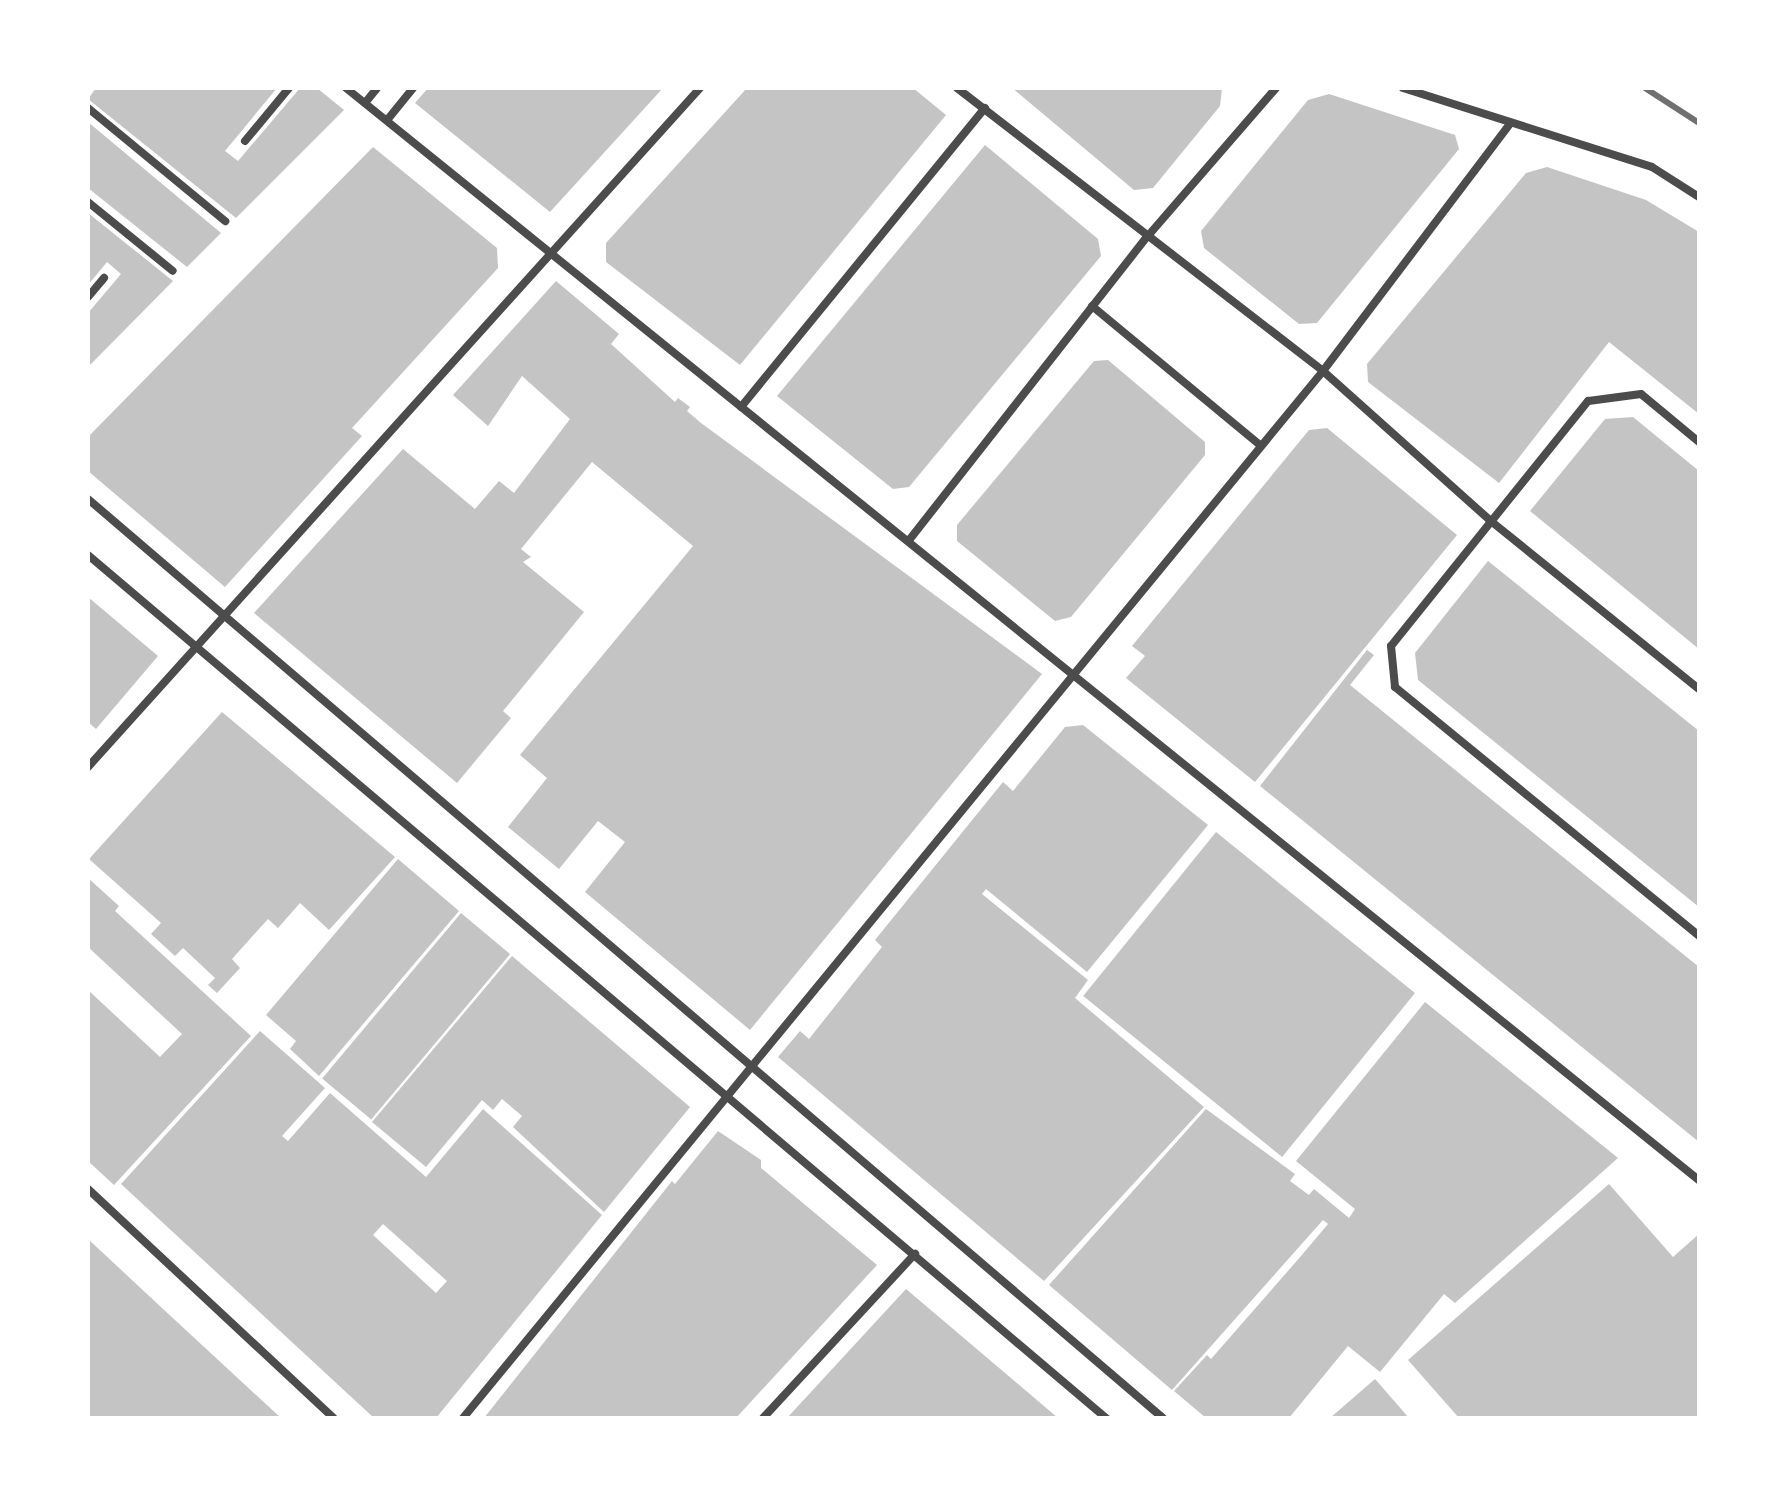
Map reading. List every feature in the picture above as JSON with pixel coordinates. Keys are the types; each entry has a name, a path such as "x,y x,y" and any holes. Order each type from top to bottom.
{"street":[{"path":"245,141 289,88"},
{"path":"346,88 556,252 741,407 910,539 1699,1180"},
{"path":"365,103 377,88"},
{"path":"388,119 413,88"},
{"path":"88,767 556,252 700,88"},
{"path":"957,88 1323,371 1492,522 1699,689"},
{"path":"910,539 1147,237 1276,88"},
{"path":"1403,88 1509,125 1652,167 1699,197"},
{"path":"88,108 225,221"},
{"path":"741,407 985,108"},
{"path":"463,1418 729,1096 1072,672 1323,371 1509,125"},
{"path":"88,202 173,271"},
{"path":"88,297 104,278"},
{"path":"1092,306 1260,445"},
{"path":"1699,442 1641,394 1588,401 1391,646 1395,687 1699,936"},
{"path":"88,499 753,1064 935,1227 1159,1417"},
{"path":"88,555 1106,1418"},
{"path":"88,1189 334,1418"},
{"path":"763,1418 915,1254"}],"building":[{"path":"96,88 277,88 225,151 238,161 300,88 317,88 344,110 236,218 88,99"},
{"path":"428,88 663,88 550,212 415,103"},
{"path":"747,88 913,88 946,115 740,365 606,262 606,243"},
{"path":"1012,88 1222,88 1220,106 1153,188 1134,190"},
{"path":"1329,94 1455,135 1459,149 1317,323 1299,324 1204,248 1201,231 1308,100"},
{"path":"88,122 221,233 187,267 88,188"},
{"path":"985,145 1098,239 1101,256 909,487 893,489 777,396"},
{"path":"373,147 497,248 498,268 352,428 362,436 225,587 88,471 88,437"},
{"path":"1547,167 1646,200 1699,232 1699,414 1609,342 1499,483 1368,382 1367,364 1526,173"},
{"path":"88,213 173,281 88,367 88,313 121,274 107,262 88,285"},
{"path":"556,281 619,334 611,344 675,402 678,398 690,407 687,411 701,423 1042,674 750,1030 585,892 625,842 598,821 559,869 508,827 547,778 520,755 693,546 592,462 521,549 531,557 523,562 584,612 503,711 511,718 457,783 254,613 403,449 475,509 499,481 514,493 570,419 522,376 488,426 453,395"},
{"path":"1108,360 1205,442 1205,455 1071,617 1055,621 957,541 957,525 1094,361"},
{"path":"1633,417 1699,471 1699,649 1530,511 1605,419"},
{"path":"1327,428 1457,535 1255,782 1126,678 1145,656 1132,646 1309,430"},
{"path":"1488,561 1699,731 1699,907 1418,680 1415,653"},
{"path":"88,597 158,656 96,729 88,722"},
{"path":"1367,650 1374,655 1350,685 1699,967 1699,1142 1260,786"},
{"path":"222,712 395,857 329,930 300,903 278,928 268,919 232,959 240,968 217,993 208,985 215,978 183,948 175,956 151,934 161,923 89,859"},
{"path":"1083,725 1208,825 1087,972 986,889 982,894 1088,980 1075,998 1204,1107 1044,1281 778,1057 800,1031 809,1039 882,947 875,940 1003,782 1013,791 1065,727"},
{"path":"1216,832 1415,993 1282,1157 1083,996"},
{"path":"398,859 459,911 319,1076 290,1049 296,1041 266,1015"},
{"path":"88,878 119,906 115,911 251,1036 114,1185 88,1161 88,990 160,1057 182,1034 88,947"},
{"path":"461,913 510,954 371,1120 322,1078"},
{"path":"512,956 690,1107 604,1212 513,1127 522,1116 502,1099 493,1110 482,1100 426,1167 372,1122"},
{"path":"1425,1002 1618,1158 1455,1303 1444,1294 1380,1372 1348,1346 1289,1418 1206,1418 1174,1391 1207,1355 1211,1359 1301,1256 1328,1224 1323,1220 1172,1390 1049,1285 1206,1109 1295,1174 1290,1181 1309,1195 1314,1189 1349,1218 1355,1209 1296,1161"},
{"path":"260,1031 325,1088 282,1136 288,1141 330,1093 426,1177 483,1109 602,1215 436,1418 374,1418 121,1184","holes":["383,1224 447,1281 436,1293 373,1235"]},
{"path":"718,1131 761,1160 761,1168 877,1265 736,1418 484,1418 672,1181 675,1184"},
{"path":"1609,1184 1673,1257 1699,1234 1699,1418 1459,1418 1408,1360"},
{"path":"88,1239 162,1308 281,1418 88,1418"},
{"path":"906,1289 952,1328 1058,1418 787,1418"},
{"path":"1375,1379 1409,1418 1330,1418"}],"railway":[{"path":"1645,88 1699,123"}]}
